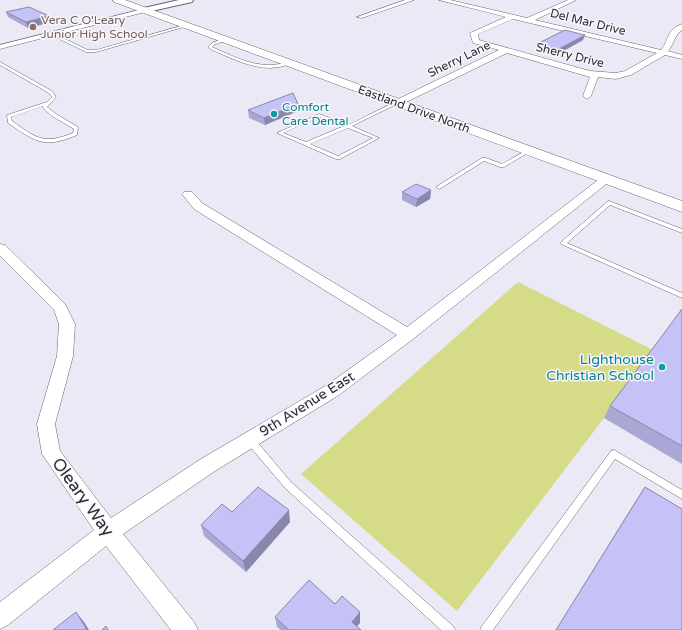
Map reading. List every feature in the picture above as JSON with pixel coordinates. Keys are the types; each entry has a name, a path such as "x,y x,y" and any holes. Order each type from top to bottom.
{"main road":[{"name":"Eastland Drive North","path":"117,0 682,207"}],"street":[{"path":"0,47 189,0"},
{"path":"360,17 411,0"},
{"name":"Del Mar Drive","path":"442,0 682,58"},
{"path":"529,20 573,0"},
{"name":"Sherry Lane","path":"504,51 476,42 474,33 512,17"},
{"path":"662,53 669,45 671,35 682,26"},
{"name":"Sherry Lane","path":"397,103 504,51"},
{"name":"Sherry Drive","path":"504,51 595,75 616,76 628,73 662,53"},
{"path":"587,96 595,75"},
{"name":"9th Avenue East","path":"0,617 108,532 208,464 333,390 408,335 606,179"},
{"path":"188,194 198,206 408,335"},
{"name":"Oleary Way","path":"0,248 60,308 67,324 65,356 46,424 51,454 108,532 186,630"}],"lane":[{"path":"51,34 90,51 112,47 189,26"},
{"path":"0,63 51,92 54,97 45,108 76,128 75,134 52,142 37,140 10,122 9,116 49,103"},
{"path":"306,144 349,126 397,103"},
{"path":"319,114 349,126 377,138 338,158 279,133 319,114"},
{"path":"439,186 484,159 502,166 529,151"},
{"path":"682,232 609,203 563,243 682,296"},
{"path":"250,440 288,485 449,630"},
{"path":"486,630 614,454 682,494"}],"green space":[{"path":"518,282 655,351 457,611 301,474"}],"building":[{"path":"29,7 49,16 26,22 6,12"},
{"path":"565,30 585,35 557,50 537,44"},
{"path":"293,93 298,104 264,118 248,110"},
{"path":"416,184 431,190 417,199 402,192"},
{"name":"Lighthouse Christian School","path":"682,309 682,446 610,406"},
{"path":"258,487 289,510 243,561 201,525 222,504 232,512"},
{"path":"645,487 682,509 682,630 556,630"},
{"path":"309,580 335,604 342,596 360,612 352,622 361,630 289,630 275,617"},
{"path":"76,612 87,630 53,630"},
{"path":"106,626 108,630 102,630"}],"place":[{"name":"Vera C O'Leary Junior High School","path":"33,27"},
{"name":"Comfort Care Dental","path":"274,114"},
{"name":"Lighthouse Christian School","path":"662,367"}]}
